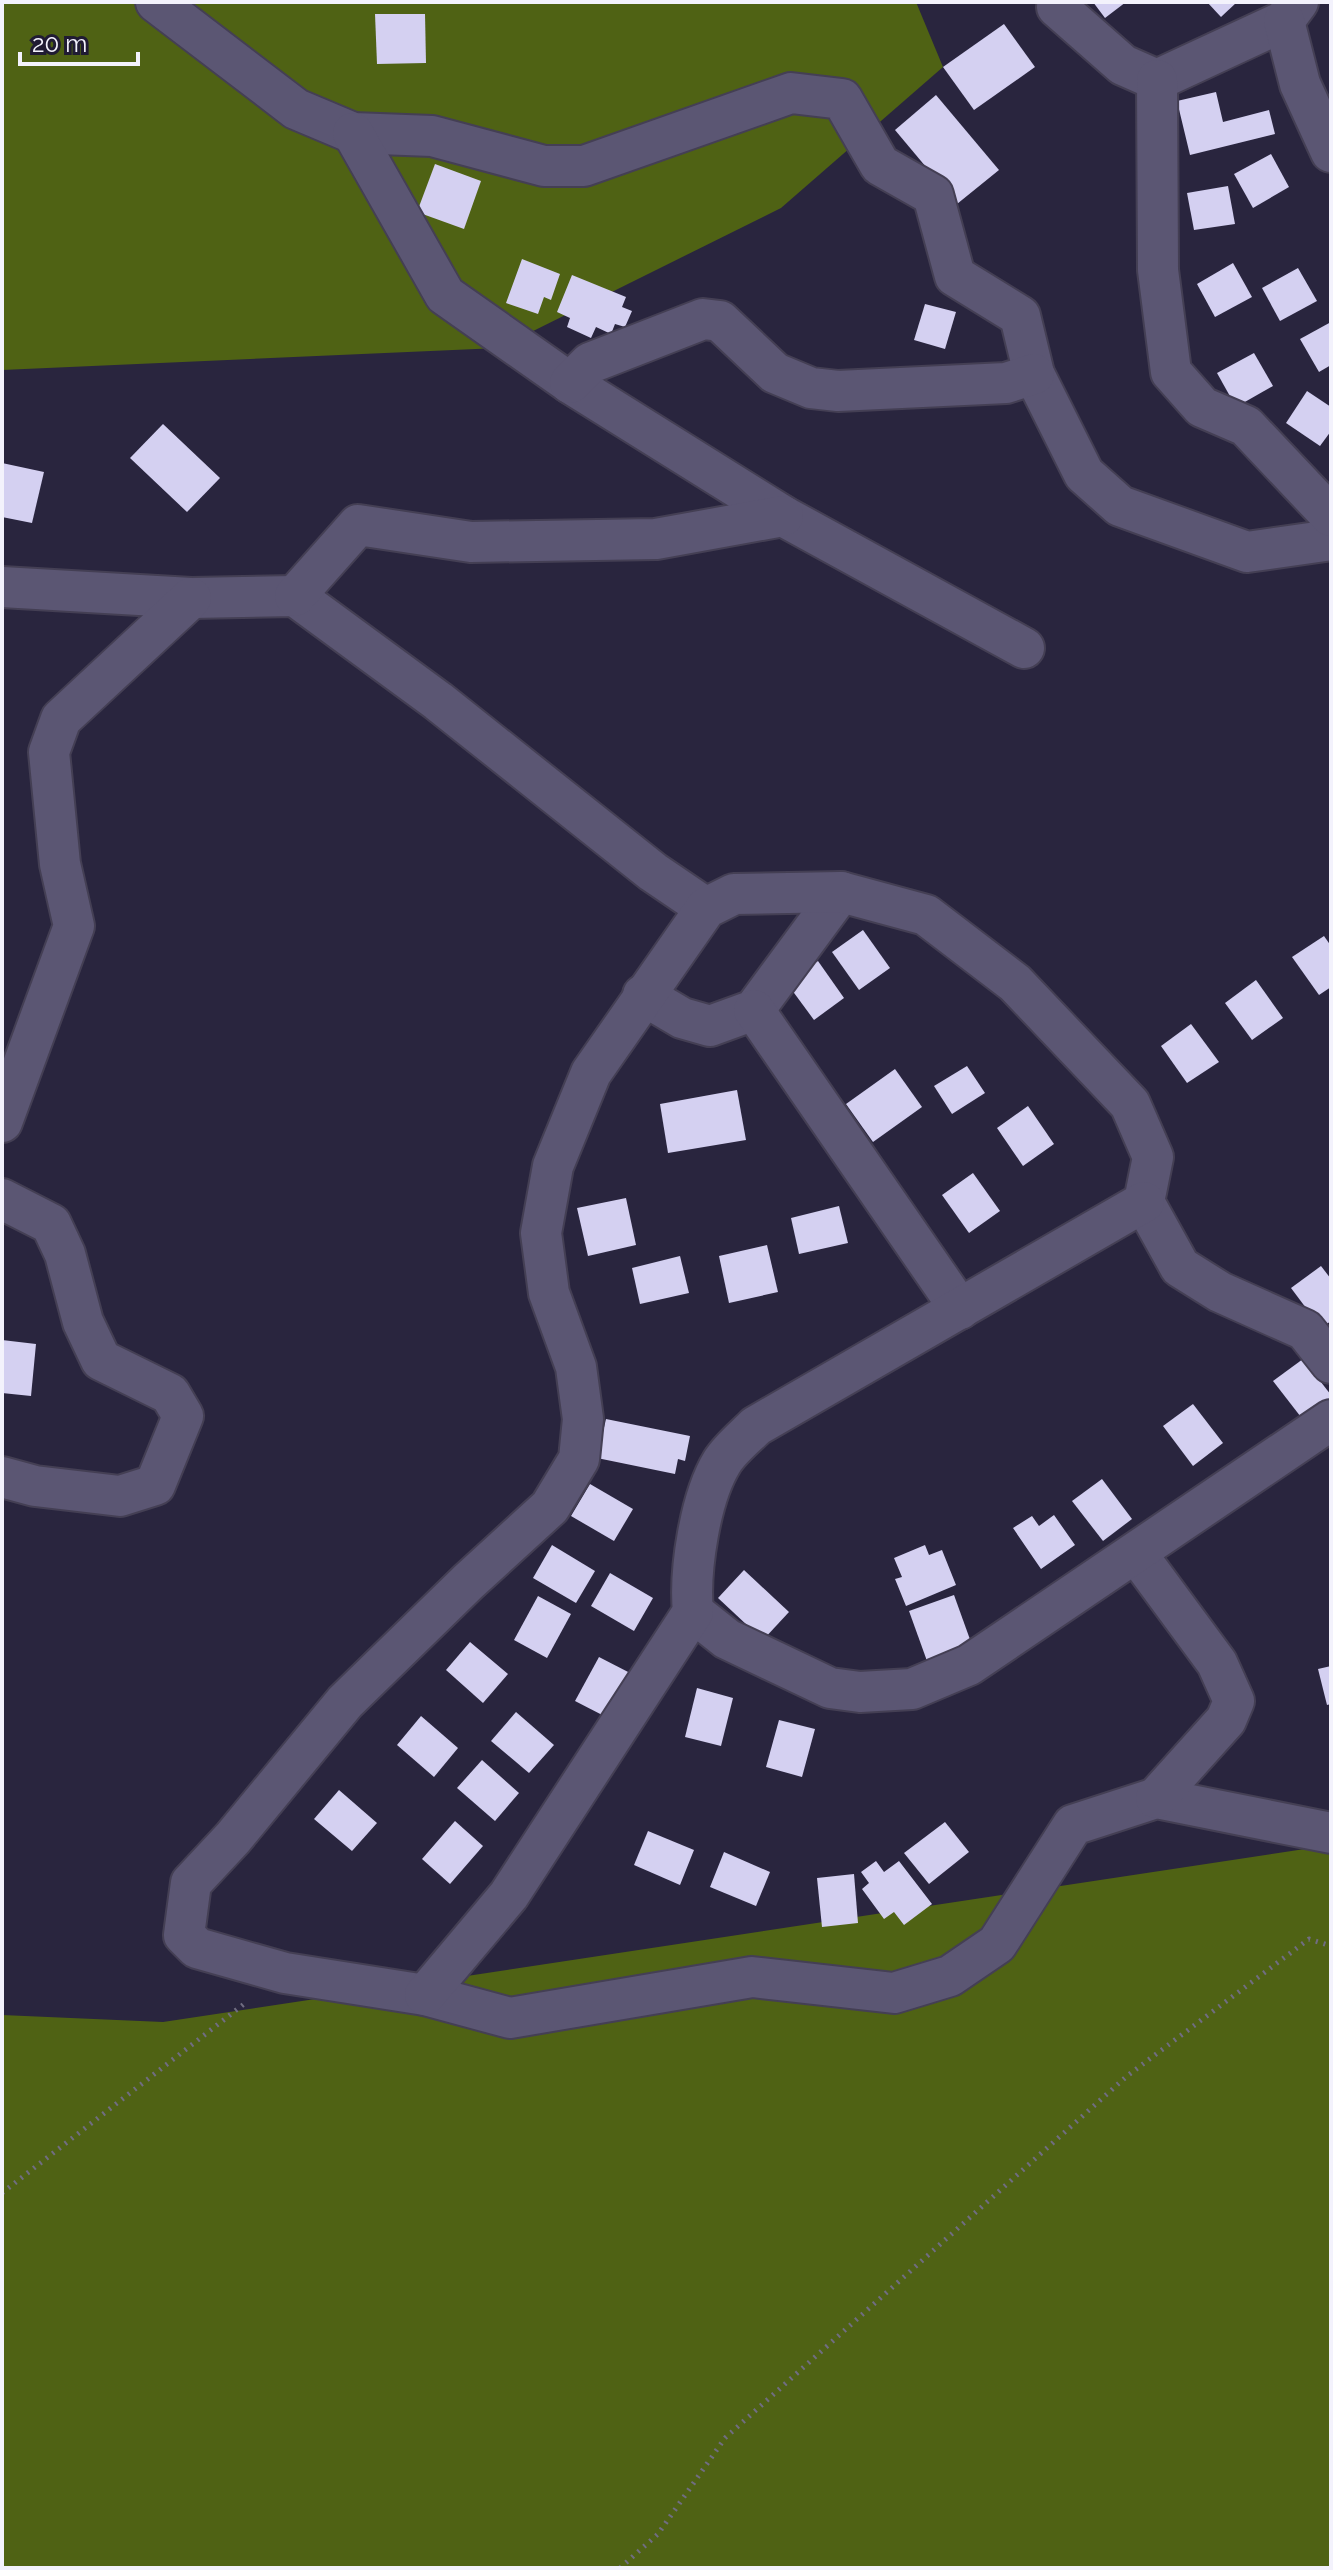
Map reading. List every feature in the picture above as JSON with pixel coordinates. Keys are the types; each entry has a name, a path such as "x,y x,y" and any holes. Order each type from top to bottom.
{"street":[{"path":"156,2 296,109 353,133 432,136 544,166 584,166 791,93 842,99 880,165 933,195 955,276 1020,316 1034,374 1084,474 1120,506 1247,552 1331,540"},
{"path":"1057,7 1123,65 1157,80"},
{"path":"1157,80 1291,12 1300,84 1331,152"},
{"path":"1157,80 1158,270 1171,372 1202,407 1246,426 1331,516"},
{"path":"353,133 445,295 570,383 783,516 1024,648"},
{"path":"570,383 590,363 703,319 720,321 775,373 811,388 838,391 1006,383 1034,374"},
{"path":"295,596 358,525 471,542 656,539 783,516"},
{"path":"2,587 191,598 295,596 438,701 653,872 706,908"},
{"path":"2,1122 14,1053 74,926 60,864 49,752 61,719 191,598"},
{"path":"643,995 682,1018 710,1026 754,1010 841,892"},
{"path":"1331,1363 1305,1330 1220,1292 1180,1267 1144,1202 1153,1157 1130,1104 1015,983 926,915 841,892 734,894 706,908 591,1073 553,1166 541,1233 549,1293 576,1367 583,1419 579,1459 550,1507 345,1702 233,1838 191,1883 184,1935 197,1948 285,1973 425,1995 510,2018 752,1977 894,1993 950,1976 997,1944 1073,1825 1156,1798 1331,1833"},
{"path":"754,1010 960,1309"},
{"path":"2,1199 51,1224 65,1254 83,1322 101,1360 170,1394 183,1416 155,1485 120,1496 35,1486 2,1477"},
{"path":"425,1995 509,1895 693,1612 691,1585 698,1541 708,1495 723,1461 756,1426 1144,1202"},
{"path":"693,1612 727,1639 830,1688 860,1692 912,1689 969,1665 1331,1420"},
{"path":"1136,1553 1217,1663 1234,1701 1226,1720 1156,1798"}],"path":[{"path":"620,2568 658,2534 725,2438 1127,2076 1309,1939 1331,1946"},
{"path":"2,2193 285,1973"}],"green space":[{"path":"2,2 916,2 943,67 781,208 499,348 2,370"},
{"path":"1331,1845 1331,2568 2,2568 2,2015 163,2022"}],"building":[{"path":"1093,2 1126,2 1105,18"},
{"path":"1207,2 1237,2 1221,17"},
{"path":"375,14 425,14 426,63 377,64"},
{"path":"1004,24 1035,67 974,110 943,67"},
{"path":"1216,92 1223,122 1269,110 1275,134 1190,155 1177,101"},
{"path":"936,95 999,170 957,204 895,130"},
{"path":"1271,154 1289,187 1253,208 1234,174"},
{"path":"435,164 481,181 464,229 417,212"},
{"path":"1228,186 1235,224 1194,230 1187,193"},
{"path":"522,259 560,274 551,300 544,297 538,314 506,303"},
{"path":"1233,263 1252,297 1215,317 1197,284"},
{"path":"1298,268 1317,301 1280,321 1262,288"},
{"path":"572,275 626,297 622,307 632,311 625,327 615,324 611,334 596,327 591,338 567,327 570,318 557,312"},
{"path":"925,304 956,312 945,349 914,340"},
{"path":"1331,322 1331,365 1319,372 1300,339"},
{"path":"1254,353 1273,386 1236,407 1217,373"},
{"path":"1307,391 1331,407 1331,431 1320,446 1286,423"},
{"path":"163,424 220,478 187,512 130,458"},
{"path":"2,463 44,472 32,523 2,517"},
{"path":"863,930 890,968 859,990 832,952"},
{"path":"1324,936 1331,946 1331,987 1319,995 1292,957"},
{"path":"818,961 844,998 814,1020 786,982"},
{"path":"1256,980 1283,1018 1252,1040 1225,1003"},
{"path":"1191,1024 1219,1062 1187,1083 1161,1046"},
{"path":"967,1066 985,1093 952,1114 934,1086"},
{"path":"895,1069 922,1107 873,1142 846,1104"},
{"path":"737,1090 746,1140 668,1153 660,1104"},
{"path":"1028,1106 1054,1144 1023,1166 997,1128"},
{"path":"973,1173 1000,1211 969,1233 942,1195"},
{"path":"626,1198 636,1245 588,1256 577,1208"},
{"path":"839,1206 848,1243 799,1254 791,1218"},
{"path":"767,1245 778,1292 729,1303 719,1256"},
{"path":"680,1256 689,1293 640,1304 632,1268"},
{"path":"1321,1266 1331,1279 1331,1321 1321,1328 1291,1288"},
{"path":"2,1340 36,1344 31,1396 2,1393"},
{"path":"1303,1359 1331,1395 1331,1400 1304,1421 1273,1381"},
{"path":"1193,1404 1223,1443 1193,1466 1163,1426"},
{"path":"606,1419 690,1436 685,1461 678,1459 675,1474 597,1458"},
{"path":"1102,1479 1132,1519 1103,1541 1072,1501"},
{"path":"590,1484 633,1509 614,1541 571,1516"},
{"path":"1054,1515 1075,1545 1041,1569 1013,1528 1032,1516 1039,1526"},
{"path":"552,1545 595,1571 576,1603 533,1578"},
{"path":"925,1545 929,1555 942,1550 956,1585 906,1606 895,1579 902,1577 894,1558"},
{"path":"744,1570 789,1612 763,1640 718,1598"},
{"path":"610,1573 653,1598 634,1631 591,1606"},
{"path":"954,1595 972,1645 927,1661 909,1611"},
{"path":"538,1596 571,1614 547,1658 514,1640"},
{"path":"470,1642 508,1674 483,1703 446,1670"},
{"path":"599,1657 632,1674 608,1718 575,1701"},
{"path":"1331,1666 1331,1704 1327,1705 1318,1669"},
{"path":"697,1688 733,1698 721,1746 685,1737"},
{"path":"516,1712 554,1745 529,1773 491,1741"},
{"path":"421,1716 458,1748 434,1777 397,1745"},
{"path":"779,1720 815,1729 802,1777 766,1767"},
{"path":"482,1760 519,1793 495,1821 457,1788"},
{"path":"339,1790 377,1823 352,1851 314,1819"},
{"path":"455,1821 483,1846 450,1884 422,1859"},
{"path":"945,1822 969,1852 929,1884 904,1853"},
{"path":"648,1831 694,1850 680,1885 634,1865"},
{"path":"724,1852 770,1872 756,1906 710,1887"},
{"path":"876,1861 884,1872 899,1861 932,1904 904,1925 894,1912 884,1919 862,1889 869,1883 861,1872"},
{"path":"854,1874 858,1923 822,1927 817,1878"}]}
